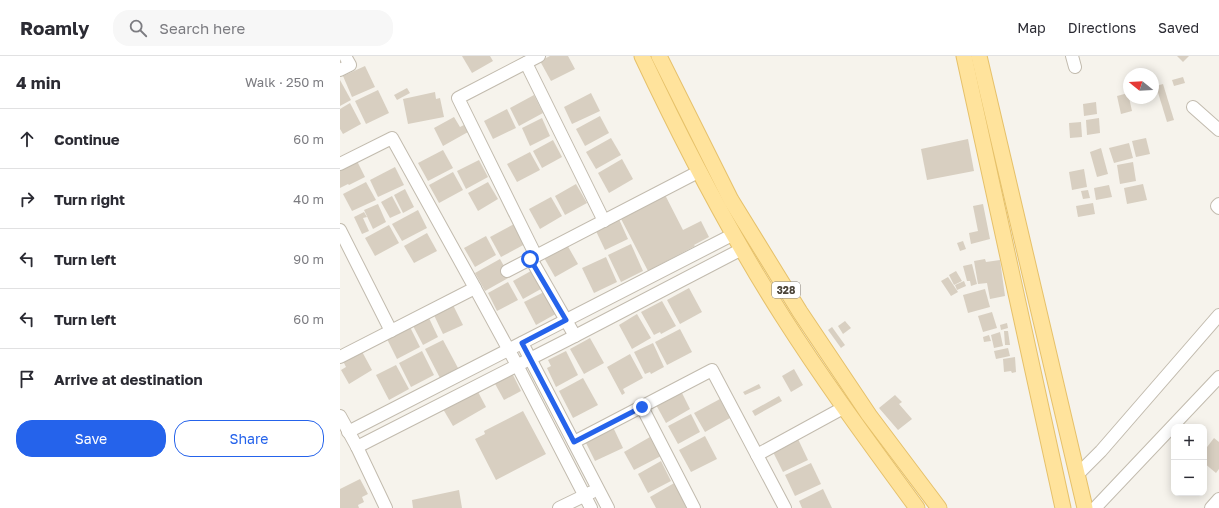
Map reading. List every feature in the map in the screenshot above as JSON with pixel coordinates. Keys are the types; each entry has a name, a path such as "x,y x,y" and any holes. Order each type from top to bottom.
{"main road":[{"path":"642,56 662,99 719,207 782,316 843,408 917,508"},
{"name":"328","path":"659,56 731,200 792,299 868,415 939,508"},
{"path":"964,56 1063,508"},
{"path":"980,56 1084,508"}],"street":[{"path":"340,70 350,65 345,56"},
{"path":"539,56 458,98 533,258 575,336"},
{"path":"526,63 604,220"},
{"path":"1193,107 1219,130"},
{"path":"340,164 392,138 509,350 591,508 606,504 522,343"},
{"path":"507,271 700,171"},
{"path":"1219,204 1217,206 1219,208"},
{"path":"340,230 391,331"},
{"path":"348,432 734,234"},
{"path":"357,447 742,249"},
{"path":"340,357 475,288"},
{"path":"1077,475 1101,451 1219,315"},
{"path":"574,442 712,370 785,508"},
{"path":"1095,508 1219,377"},
{"path":"642,407 694,508"},
{"path":"757,455 843,408"},
{"path":"340,416 357,447 382,507"},
{"path":"559,508 598,489"},
{"path":"1211,508 1219,499"}],"building":[{"path":"462,56 490,56 493,61 472,73"},
{"path":"550,56 568,56 575,69 551,81 540,61"},
{"path":"1177,56 1189,56 1183,62"},
{"path":"365,66 375,87 352,97 343,76"},
{"path":"1183,77 1185,83 1174,86 1172,80"},
{"path":"340,80 351,100 340,106"},
{"path":"1163,84 1174,120 1167,122 1159,96 1159,85"},
{"path":"407,88 410,93 397,100 394,95"},
{"path":"378,90 389,113 366,124 355,101"},
{"path":"435,92 436,99 440,98 444,117 408,124 403,99"},
{"path":"591,93 600,111 572,124 564,107"},
{"path":"1123,94 1123,104 1130,104 1132,111 1121,114 1117,96"},
{"path":"534,95 543,113 519,126 510,108"},
{"path":"1096,102 1097,114 1084,116 1083,104"},
{"path":"350,103 361,124 343,134 340,129 340,109"},
{"path":"507,109 516,128 493,139 484,121"},
{"path":"600,116 609,133 585,146 576,129"},
{"path":"454,117 460,127 464,125 468,132 443,146 434,128"},
{"path":"542,118 550,136 530,146 522,128"},
{"path":"1099,118 1100,133 1087,135 1086,120"},
{"path":"1081,122 1082,137 1070,138 1069,123"},
{"path":"611,138 621,155 596,169 586,152"},
{"path":"1146,138 1150,154 1136,157 1132,141"},
{"path":"968,139 974,171 927,180 921,149"},
{"path":"553,140 562,157 542,168 533,151"},
{"path":"1129,143 1133,158 1114,163 1109,148"},
{"path":"1101,148 1108,174 1097,177 1090,152"},
{"path":"443,150 453,168 428,181 418,163"},
{"path":"530,152 540,170 517,182 507,164"},
{"path":"355,157 365,177 340,188 340,165"},
{"path":"622,159 633,179 609,193 598,173"},
{"path":"479,160 488,177 466,189 457,171"},
{"path":"1133,162 1136,181 1120,184 1117,165"},
{"path":"395,167 404,185 378,197 370,180"},
{"path":"1084,169 1087,187 1072,190 1069,172"},
{"path":"453,172 463,190 439,203 429,185"},
{"path":"366,182 376,200 352,211 343,194"},
{"path":"488,182 498,199 478,211 468,193"},
{"path":"576,184 587,203 565,215 555,196"},
{"path":"1143,184 1147,200 1127,204 1124,188"},
{"path":"1109,185 1112,197 1096,200 1094,188"},
{"path":"405,189 414,207 403,213 394,195"},
{"path":"662,189 683,230 701,221 709,237 648,271 618,213"},
{"path":"1088,190 1090,198 1083,199 1081,191"},
{"path":"392,196 401,213 390,218 381,202"},
{"path":"551,197 562,216 540,229 529,209"},
{"path":"1093,203 1095,214 1078,217 1076,206"},
{"path":"378,204 386,222 373,229 364,210"},
{"path":"983,204 990,239 971,244 969,233 978,231 973,206"},
{"path":"418,210 427,228 402,241 392,224"},
{"path":"364,212 367,217 363,218 369,231 362,234 354,217"},
{"path":"618,217 628,239 605,250 595,229"},
{"path":"516,223 527,243 501,257 490,237"},
{"path":"389,225 399,243 375,256 365,238"},
{"path":"427,233 437,251 414,263 404,246"},
{"path":"486,236 496,255 475,267 464,248"},
{"path":"963,241 966,249 960,251 957,243"},
{"path":"566,243 578,264 555,277 543,256"},
{"path":"631,244 643,271 621,282 608,255"},
{"path":"606,257 617,282 594,293 582,268"},
{"path":"500,259 510,277 485,291 475,273"},
{"path":"985,259 986,262 1000,260 1005,296 990,299 987,283 978,284 974,261"},
{"path":"972,264 977,284 971,286 970,281 967,281 963,266"},
{"path":"538,267 548,285 523,299 513,281"},
{"path":"956,271 962,281 954,285 949,275"},
{"path":"948,277 958,292 951,296 941,281"},
{"path":"964,281 966,286 957,290 955,285"},
{"path":"508,282 518,300 497,311 488,293"},
{"path":"689,288 702,312 680,324 667,300"},
{"path":"550,289 561,311 536,325 524,302"},
{"path":"985,289 990,307 968,313 963,295"},
{"path":"451,301 463,325 443,334 432,311"},
{"path":"662,301 676,326 661,334 660,332 654,335 641,312"},
{"path":"992,312 997,328 983,332 978,316"},
{"path":"427,314 438,337 423,345 411,322"},
{"path":"637,314 651,338 632,349 619,325"},
{"path":"845,321 851,328 843,334 838,326"},
{"path":"1007,323 1008,328 1001,330 1000,325"},
{"path":"409,325 420,347 397,359 386,337"},
{"path":"832,327 845,345 841,348 828,330"},
{"path":"680,329 692,352 667,365 655,342"},
{"path":"1004,331 1008,331 1010,345 1005,345"},
{"path":"1000,332 1003,346 994,348 991,335"},
{"path":"989,335 991,341 984,342 983,337"},
{"path":"590,338 604,363 584,374 570,349"},
{"path":"443,340 458,368 440,378 425,349"},
{"path":"653,343 664,367 651,374 650,372 645,374 634,352"},
{"path":"359,346 372,370 349,384 341,370 346,367 341,357"},
{"path":"1008,348 1010,356 996,359 994,351"},
{"path":"422,351 434,375 411,387 399,363"},
{"path":"566,351 578,375 556,387 547,368 551,366 548,360"},
{"path":"630,354 643,378 623,389 625,393 622,395 607,367"},
{"path":"1015,357 1016,372 1004,372 1003,359"},
{"path":"396,365 409,389 389,400 376,375"},
{"path":"794,369 803,385 791,392 782,376"},
{"path":"512,373 521,391 504,400 494,382"},
{"path":"583,378 598,405 573,418 559,391"},
{"path":"759,384 761,388 745,395 743,392"},
{"path":"680,389 690,409 666,423 655,403"},
{"path":"477,390 486,407 453,426 443,409"},
{"path":"895,395 902,402 899,404 912,419 898,430 879,408"},
{"path":"779,396 782,401 755,416 752,411"},
{"path":"720,399 730,418 705,432 694,413"},
{"path":"523,411 546,454 496,480 475,439 485,434 484,431"},
{"path":"691,414 700,432 678,444 668,426"},
{"path":"612,425 623,448 595,461 584,439"},
{"path":"705,436 717,459 691,472 679,450"},
{"path":"650,437 661,456 634,470 624,452"},
{"path":"1214,438 1219,442 1219,469 1216,473 1207,466 1207,447"},
{"path":"798,439 808,460 783,472 773,452"},
{"path":"661,461 671,481 648,493 638,474"},
{"path":"811,463 821,484 795,496 785,475"},
{"path":"360,479 368,494 362,497 364,502 358,505 359,508 340,508 340,489"},
{"path":"676,482 692,508 656,508 650,497"},
{"path":"823,489 832,508 802,508 799,501"},
{"path":"459,490 462,508 413,508 412,500"}],"route":[{"path":"530,259 566,320 522,343 574,442 642,407"}]}
